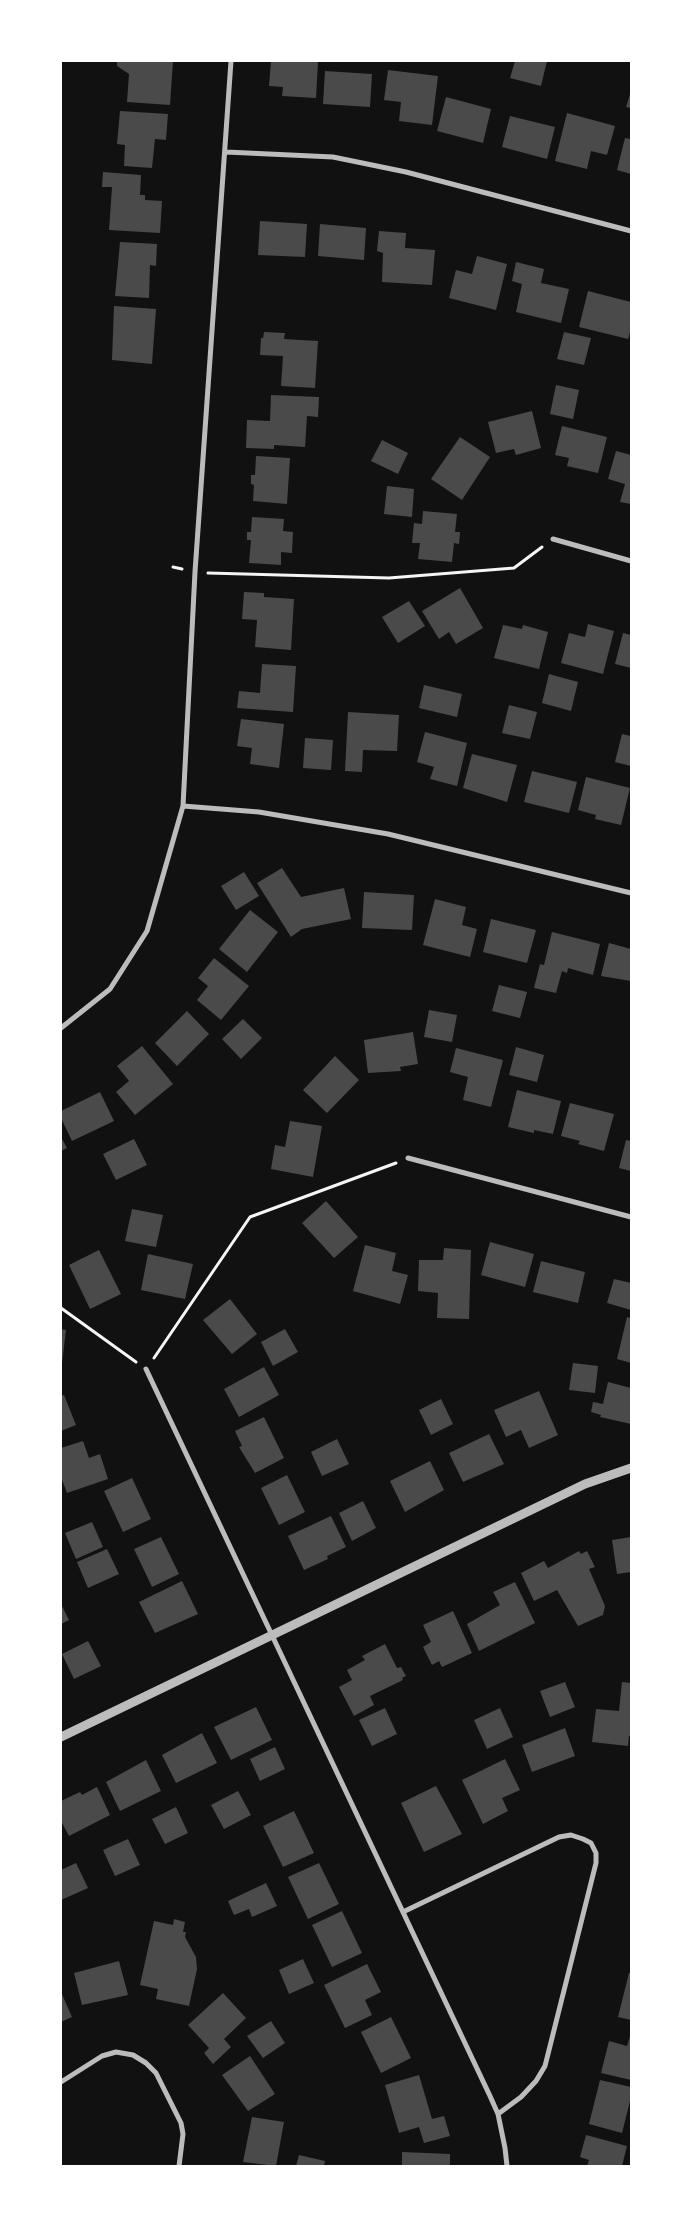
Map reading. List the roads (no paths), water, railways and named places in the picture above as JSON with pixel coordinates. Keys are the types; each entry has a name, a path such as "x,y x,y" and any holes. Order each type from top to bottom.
{"street":[{"path":"61,1028 110,989 148,931 183,806 195,572 231,61"},
{"path":"226,152 334,157 406,172 631,231"},
{"path":"553,539 631,560"},
{"path":"183,806 259,812 388,834 631,893"},
{"path":"408,1158 631,1216"},
{"path":"146,1369 405,1911 498,2114 505,2148 506,2166"},
{"path":"61,1737 585,1484 631,1468"},
{"path":"405,1911 558,1837 571,1835 583,1839 591,1843 596,1853 596,1863 544,2066 536,2081 520,2097 498,2114"},
{"path":"61,2082 102,2056 116,2052 133,2055 146,2063 156,2073 182,2123 183,2134 179,2166"}]}
